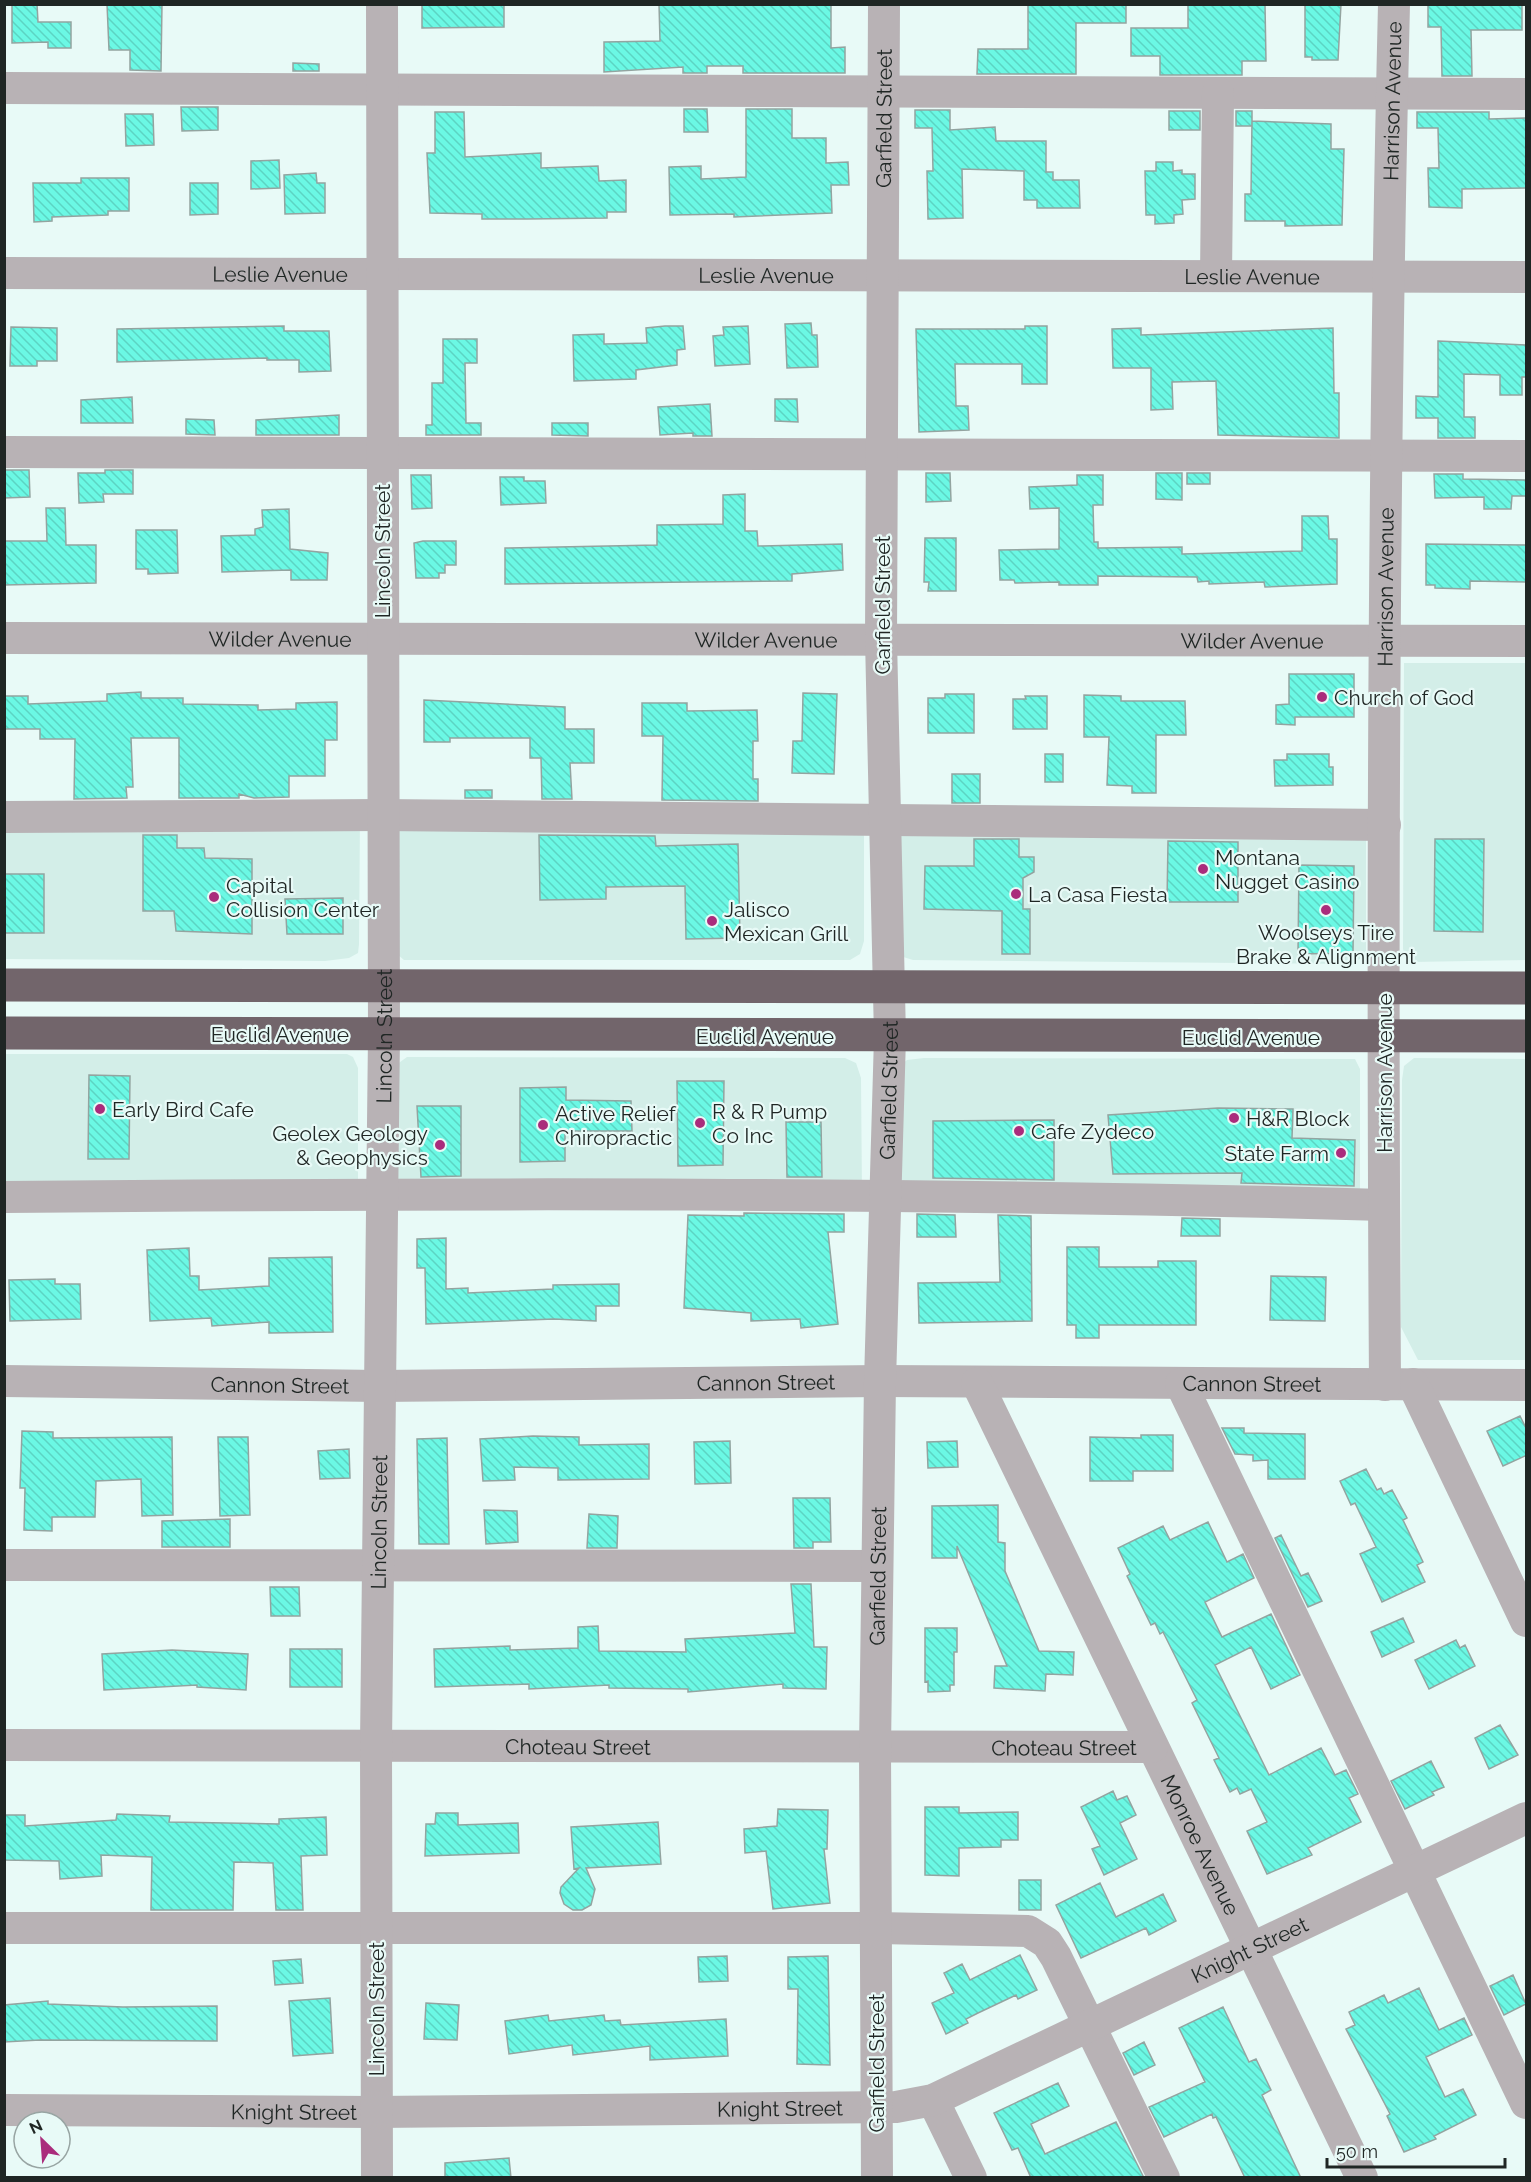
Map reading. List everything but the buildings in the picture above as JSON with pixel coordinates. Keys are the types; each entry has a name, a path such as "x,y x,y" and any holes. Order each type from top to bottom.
{"highway":[{"path":"4,985 1527,988"},
{"name":"Euclid Avenue","path":"4,1033 890,1037 1527,1036"}],"street":[{"name":"Lincoln Street","path":"377,2178 375,2112 378,1386 384,1035 382,986 382,4"},
{"name":"Garfield Street","path":"877,2178 875,1749 877,1566 890,1037 881,639 884,4"},
{"name":"Harrison Avenue","path":"1394,4 1387,277 1384,1205 1399,1384 1527,1621"},
{"path":"4,88 1527,94"},
{"path":"1216,276 1218,93"},
{"name":"Leslie Avenue","path":"4,273 1527,277"},
{"path":"4,452 1527,456"},
{"name":"Wilder Avenue","path":"4,638 1527,641"},
{"path":"4,817 382,815 1385,825"},
{"path":"4,1197 381,1194 885,1197 1384,1205"},
{"name":"Cannon Street","path":"4,1382 378,1386 880,1381 1527,1385"},
{"name":"Monroe Avenue","path":"977,1383 1362,2178"},
{"path":"1181,1384 1527,2103"},
{"path":"4,1565 877,1566"},
{"name":"Choteau Street","path":"4,1745 376,1743 875,1749 1152,1747"},
{"name":"Knight Street","path":"4,2110 375,2112 875,2108 933,2100 1527,1818"},
{"path":"4,1928 877,1928 1029,1931 1047,1943 1164,2178"},
{"path":"933,2100 971,2178"}],"shaded area":[{"path":"1404,663 1526,663 1526,960 1412,962 1405,956 1403,949"},
{"path":"360,815 359,944 358,953 349,958 325,961 5,959 4,817"},
{"path":"392,816 864,819 864,941 860,954 850,960 404,960 397,954"},
{"path":"897,819 1366,825 1366,955 1352,964 913,960 897,955"},
{"path":"4,1054 347,1054 353,1057 358,1068 358,1195 5,1197"},
{"path":"407,1057 845,1058 856,1063 861,1078 862,1196 395,1195 396,1065"},
{"path":"924,1058 1355,1059 1360,1069 1360,1204 898,1197 898,1068 907,1060"},
{"path":"1414,1058 1526,1059 1526,1360 1418,1360 1401,1327 1402,1080 1404,1066"}],"place":[{"name":"Church of God","path":"1322,697"},
{"name":"Montana Nugget Casino","path":"1203,869"},
{"name":"La Casa Fiesta","path":"1016,894"},
{"name":"Capital Collision Center","path":"214,897"},
{"name":"Woolseys Tire Brake & Alignment","path":"1326,910"},
{"name":"Jalisco Mexican Grill","path":"712,921"},
{"name":"Early Bird Cafe","path":"100,1109"},
{"name":"H&R Block","path":"1234,1118"},
{"name":"R & R Pump Co Inc","path":"700,1123"},
{"name":"Active Relief Chiropractic","path":"543,1125"},
{"name":"Cafe Zydeco","path":"1019,1131"},
{"name":"Geolex Geology & Geophysics","path":"440,1145"},
{"name":"State Farm","path":"1341,1153"}]}
